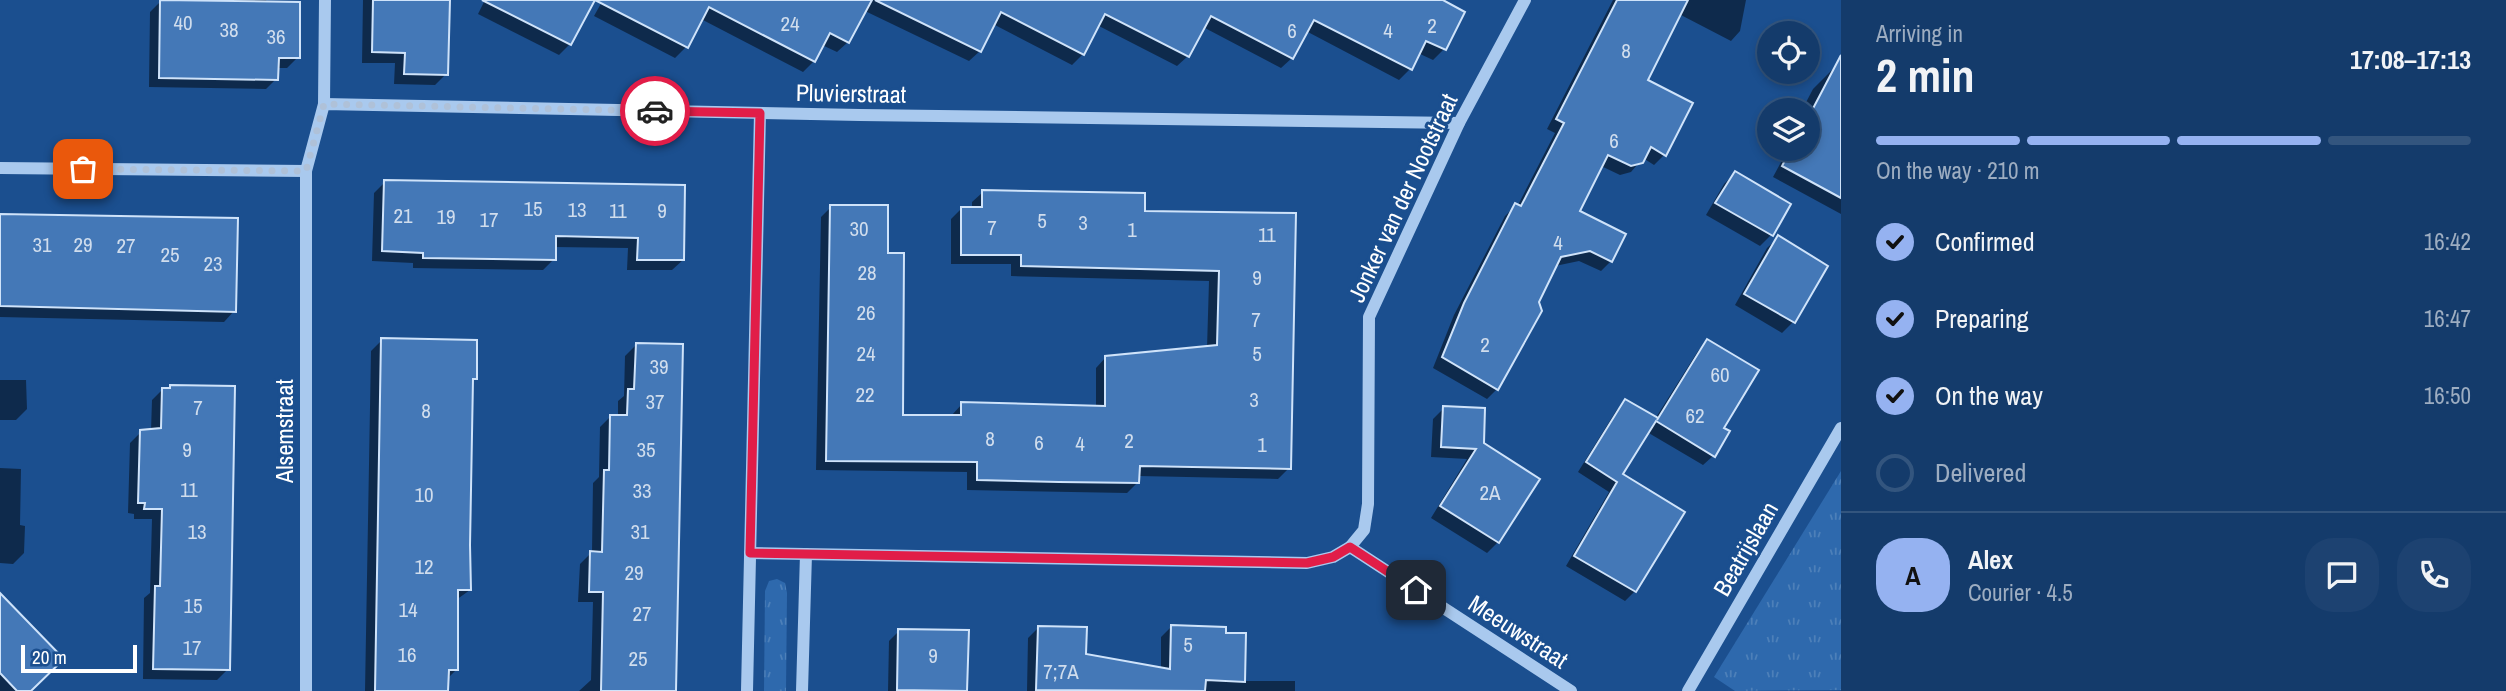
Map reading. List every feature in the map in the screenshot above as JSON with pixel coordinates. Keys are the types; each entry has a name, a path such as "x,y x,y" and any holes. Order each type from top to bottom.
{"street":[{"path":"0,168 306,171 324,104 325,0"},
{"name":"Jonker van der Nootstraat","path":"1350,547 1364,530 1368,504 1369,317 1460,123 1525,0"},
{"name":"Pluvierstraat","path":"324,104 1460,123"},
{"path":"747,691 760,113"},
{"name":"Alsemstraat","path":"306,171 306,691"},
{"name":"Beatrijslaan","path":"1688,691 1841,428"},
{"path":"750,553 1307,563 1333,557 1350,547"},
{"name":"Meeuwstraat","path":"1350,547 1571,691"},
{"path":"803,691 806,554"}],"green space":[{"path":"1841,471 1841,690 1735,691 1714,677"},
{"path":"777,579 785,583 787,593 786,691 764,691 765,591 769,581"}],"building":[{"path":"160,0 300,2 300,58 279,58 278,80 159,78"},
{"path":"373,0 450,0 448,75 404,74 405,53 372,52"},
{"path":"482,0 595,0 571,45"},
{"path":"595,0 872,0 849,43 830,33 815,62 709,7 688,48"},
{"path":"875,0 1443,0 1465,12 1446,50 1426,41 1412,70 1314,20 1293,59 1211,16 1189,57 1105,14 1084,55 1001,12 981,52"},
{"path":"1617,0 1688,0 1648,80 1693,103 1666,156 1651,147 1643,163 1631,166 1608,155 1580,211 1626,234 1612,262 1590,251 1561,257 1539,302 1542,311 1498,390 1442,357 1464,303 1515,203 1521,206 1564,123 1556,119"},
{"path":"1841,55 1841,198 1782,166 1785,161 1820,161 1818,98"},
{"path":"1735,171 1791,204 1773,236 1715,203"},
{"path":"384,180 685,185 684,260 637,260 638,238 556,236 556,260 423,258 423,253 382,251"},
{"path":"982,190 1145,193 1145,211 1296,213 1291,469 1140,466 1139,483 1059,482 977,480 977,462 826,461 830,205 888,205 888,253 904,253 903,415 961,415 961,402 1105,406 1105,356 1217,345 1219,271 1021,266 1021,255 961,255 961,207 982,207"},
{"path":"0,214 238,218 236,312 0,306"},
{"path":"1778,235 1828,266 1795,323 1744,294"},
{"path":"381,338 477,340 477,379 473,379 471,590 458,590 458,670 449,670 448,691 375,691"},
{"path":"1707,339 1759,370 1724,428 1730,431 1715,457 1656,421 1623,474 1685,512 1636,592 1574,556 1617,482 1586,462 1625,399 1658,418 1657,420"},
{"path":"636,343 683,344 676,691 601,691 603,592 589,592 590,551 602,552 604,470 609,470 610,415 627,415 628,389 634,389"},
{"path":"170,385 235,386 230,670 153,669 155,586 160,586 162,509 144,509 145,503 138,503 140,430 161,428 162,388 170,388"},
{"path":"1443,406 1485,408 1484,443 1540,479 1499,543 1440,506 1476,449 1441,447"},
{"path":"0,593 64,659 31,691 17,691 0,673"},
{"path":"1171,625 1226,627 1226,633 1246,633 1245,682 1206,680 1205,691 1036,690 1038,626 1087,627 1086,654 1170,669"},
{"path":"898,629 969,630 967,691 897,690"}],"way so far":[{"path":"83,169 306,171 324,104 655,111"}],"route":[{"path":"655,111 760,113 750,553 1307,563 1333,557 1350,547 1416,590"}]}
